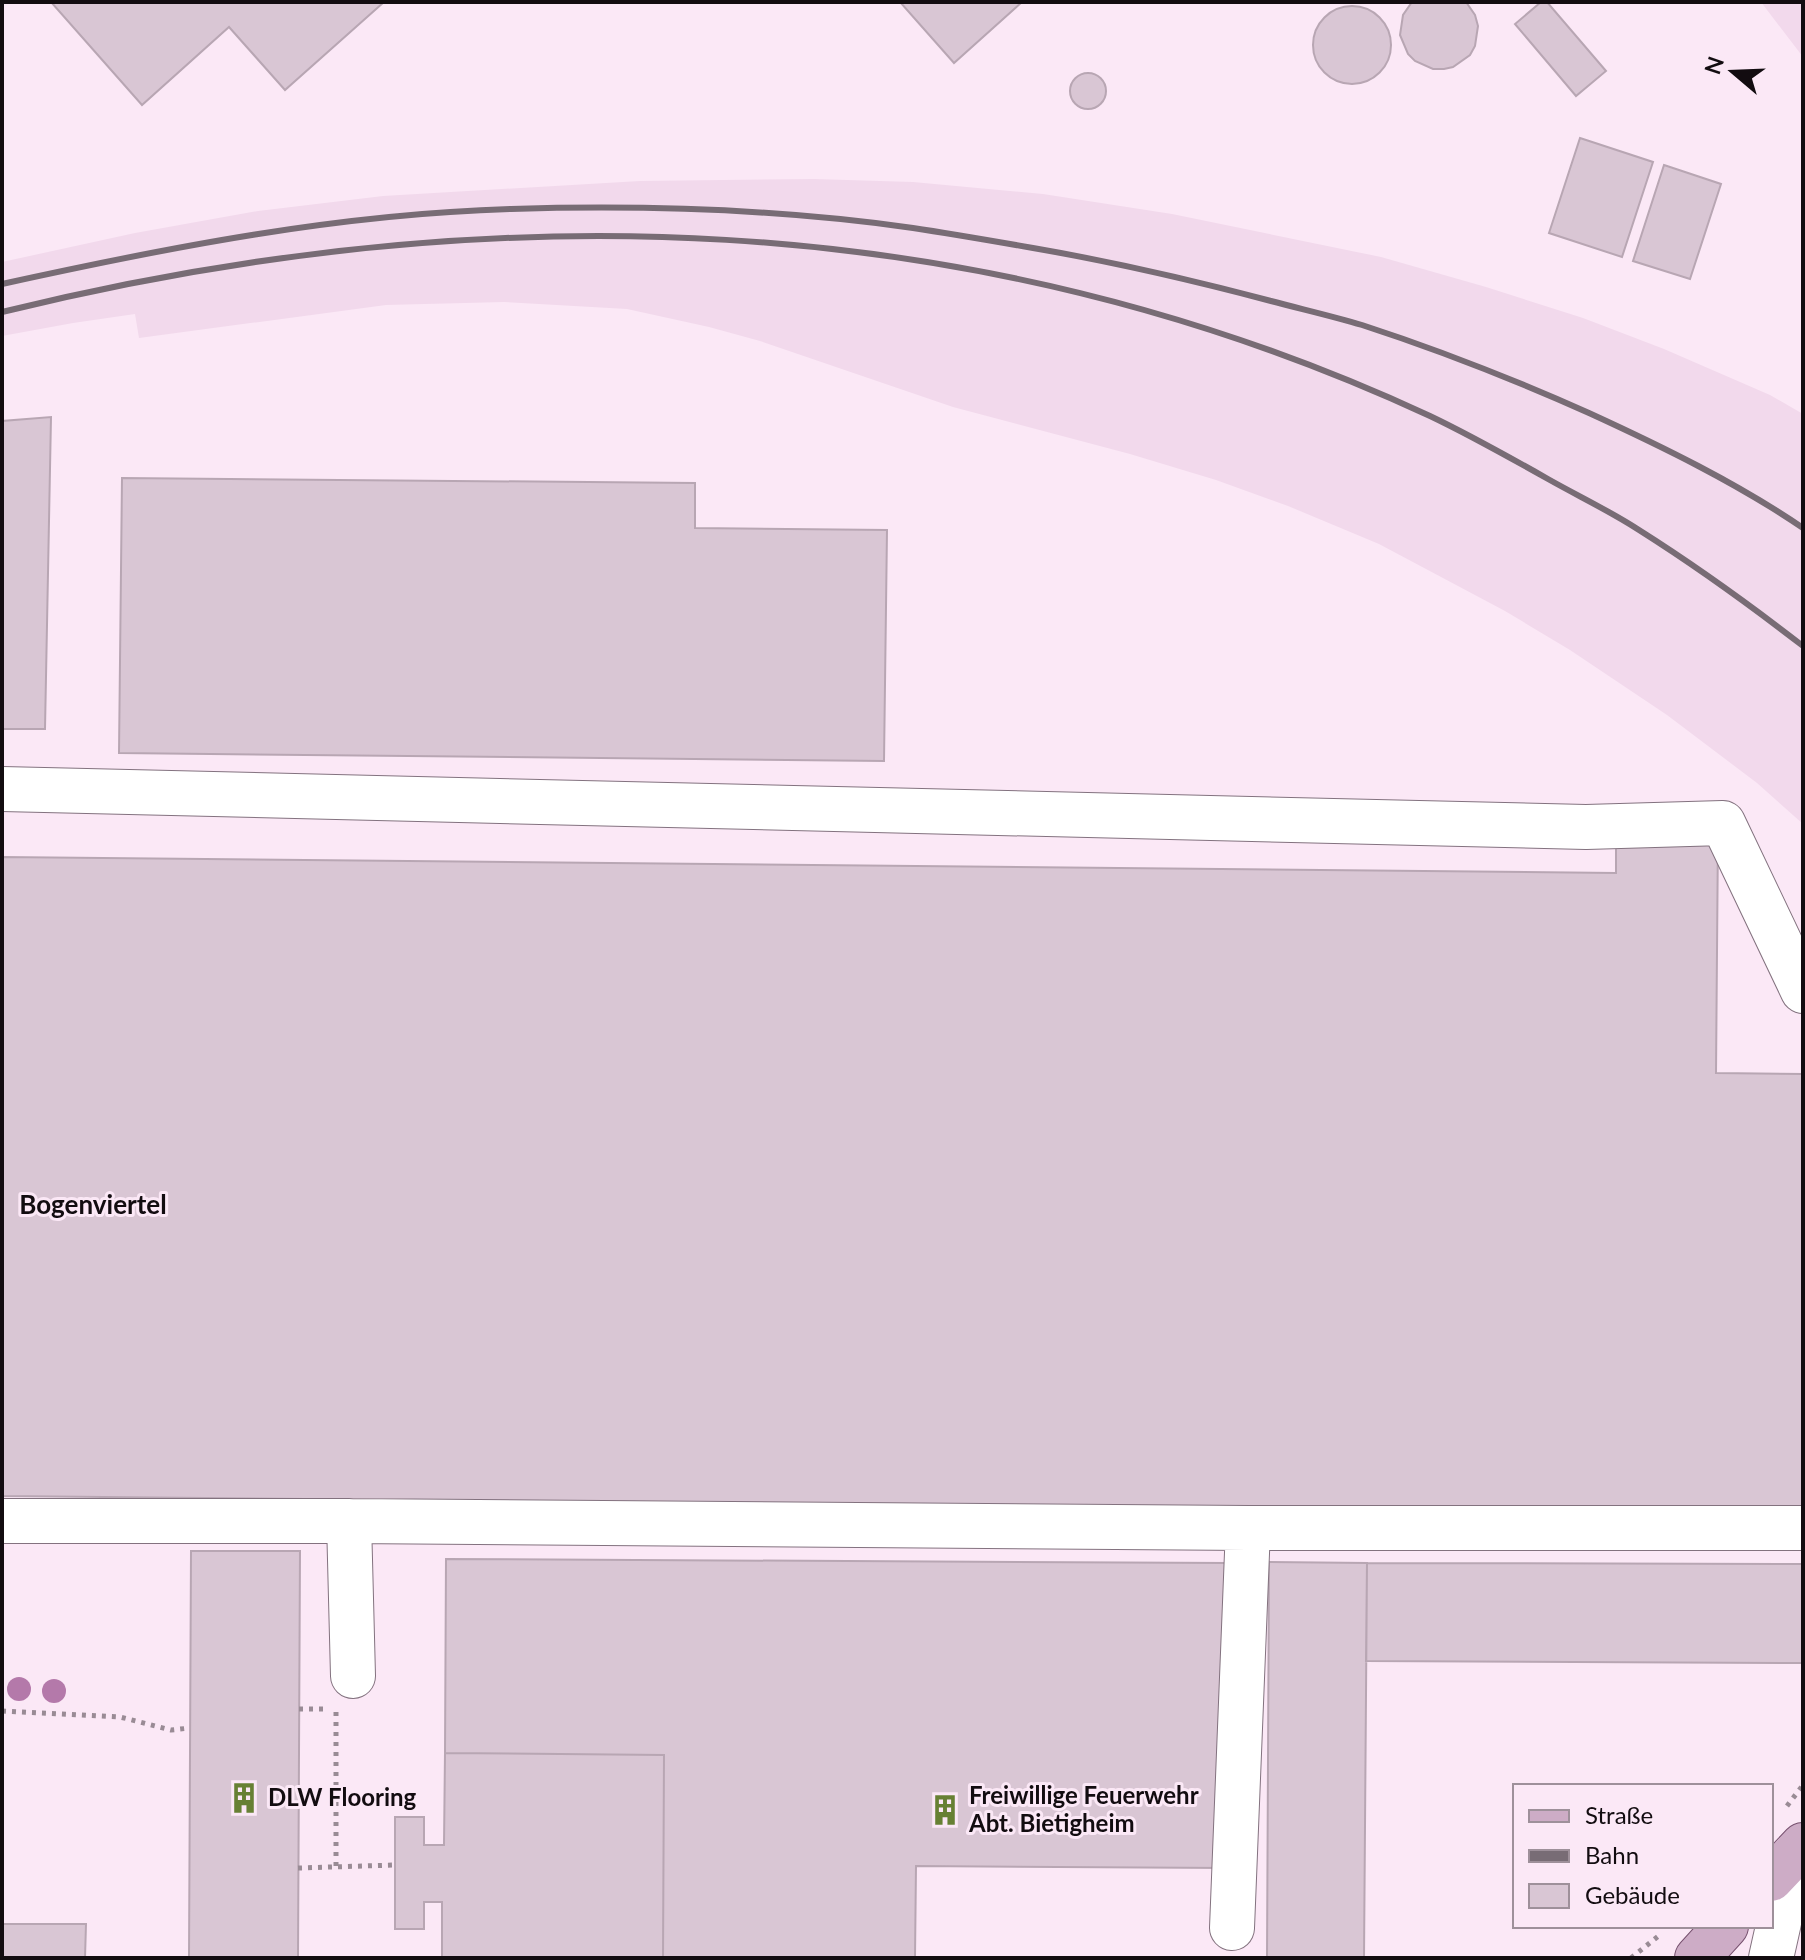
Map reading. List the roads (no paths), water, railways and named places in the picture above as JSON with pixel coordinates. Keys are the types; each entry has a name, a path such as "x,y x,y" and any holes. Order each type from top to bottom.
{"main road":[{"path":"1697,1958 1724,1928"}],"lane":[{"path":"22,789 1586,827 1723,823 1803,991"},
{"path":"2,1521 1803,1528"},
{"path":"349,1521 353,1676"},
{"path":"1232,1928 1248,1528"},
{"path":"1771,1958 1789,1860"}],"railway":[{"path":"2,284 255,234 447,212 662,208 813,216 913,228 1063,253 1153,272 1362,325 1505,377 1616,426 1725,481 1803,528"},
{"path":"2,312 184,274 365,248 546,237 726,240 905,259 1082,294 1257,346 1430,416 1628,523 1722,586 1803,646"}],"place":[{"name":"DLW Flooring","path":"244,1798"},
{"name":"Freiwillige Feuerwehr Abt. Bietigheim","path":"945,1810"}],"district":[{"name":"Bogenviertel","path":"93,1205"}]}
